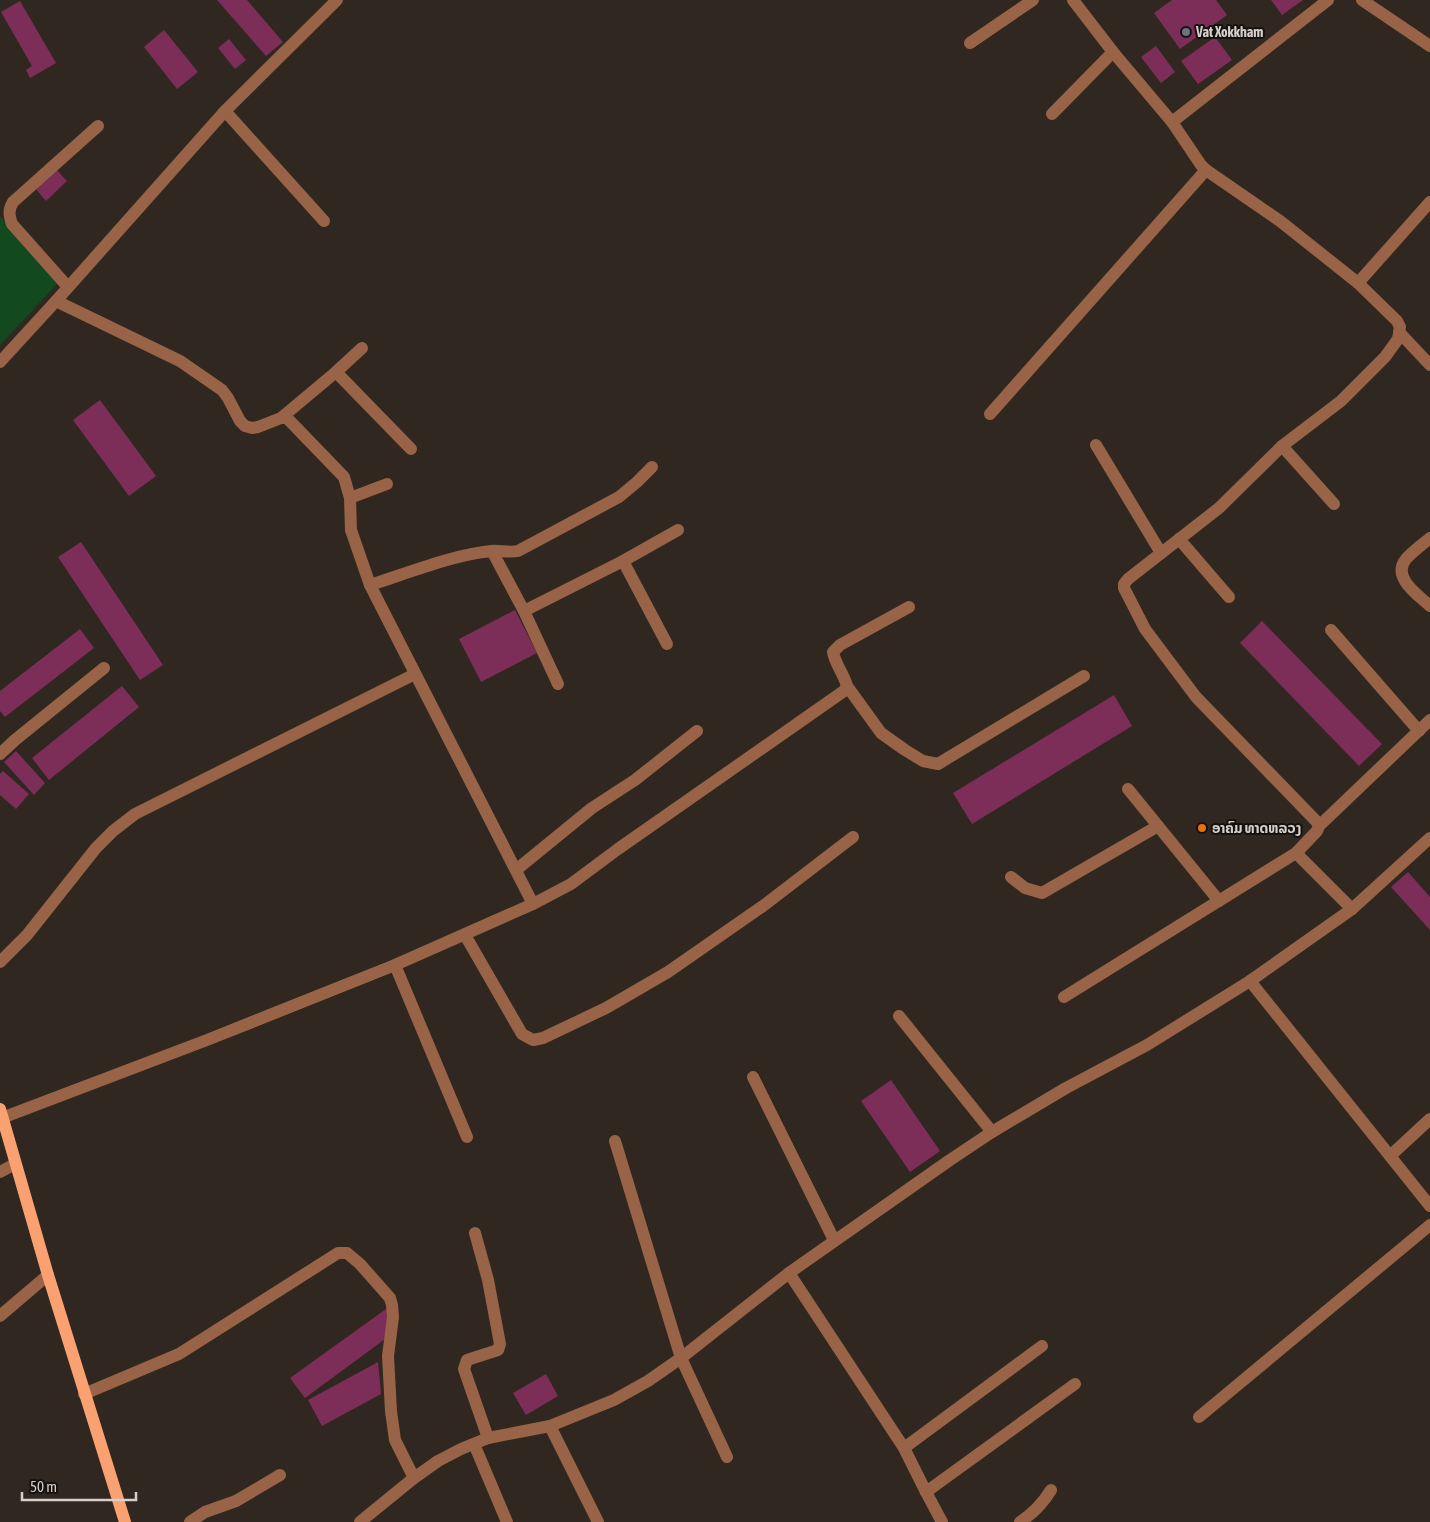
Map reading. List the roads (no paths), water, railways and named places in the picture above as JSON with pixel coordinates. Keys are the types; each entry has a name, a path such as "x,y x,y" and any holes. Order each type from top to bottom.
{"main road":[{"path":"1,1113 84,1394 125,1522"}],"street":[{"path":"0,362 225,111 337,0"},
{"path":"970,42 1033,0"},
{"path":"1073,0 1113,52 1172,122 1206,170 1280,221 1358,283 1400,326 1398,339 1385,357 1341,401 1282,446 1220,508 1124,584 1124,588 1145,629 1196,697 1319,826"},
{"path":"1172,122 1328,0"},
{"path":"1362,0 1430,46"},
{"path":"1052,114 1113,52"},
{"path":"225,111 324,221"},
{"path":"68,287 12,224 9,209 13,202 98,126"},
{"path":"990,414 1206,170"},
{"path":"1358,283 1430,202"},
{"path":"56,301 188,366 222,390 240,421 245,426 252,428 281,418 362,348"},
{"path":"1399,332 1430,365"},
{"path":"336,372 411,449"},
{"path":"281,418 288,418 344,477 350,498 351,530 370,585 533,904"},
{"path":"1096,445 1161,553"},
{"path":"1282,446 1334,504"},
{"path":"370,585 452,559 492,551 518,551 618,497 638,482 652,468"},
{"path":"350,498 387,484"},
{"path":"524,611 623,561 678,530"},
{"path":"1430,538 1402,565 1401,574 1404,580 1430,606"},
{"path":"1179,539 1229,597"},
{"path":"492,551 524,611 558,684"},
{"path":"623,561 667,644"},
{"path":"909,607 840,645 833,652 834,659 845,678 847,686 881,733 922,761 938,764 1084,676"},
{"path":"1331,630 1419,731"},
{"path":"0,754 104,668"},
{"path":"0,962 27,935 96,848 113,831 135,814 415,674"},
{"path":"1,1113 198,1043 395,965 533,904 571,884 844,691 847,686"},
{"path":"1064,997 1296,853 1317,831 1319,826 1430,720"},
{"path":"516,870 592,808 635,780 697,731"},
{"path":"1128,789 1219,901"},
{"path":"1011,877 1025,888 1042,893 1158,826"},
{"path":"465,934 522,1034 533,1040 543,1038 606,1008 668,972 763,906 854,837"},
{"path":"360,1522 438,1461 488,1438 550,1426 614,1400 648,1381 681,1358 834,1240 992,1132 1066,1088 1147,1044 1250,981 1352,909 1430,838"},
{"path":"1296,853 1352,909"},
{"path":"395,965 467,1137"},
{"path":"1250,981 1430,1206"},
{"path":"898,1016 992,1132"},
{"path":"753,1077 834,1240"},
{"path":"1390,1156 1430,1119"},
{"path":"615,1141 681,1358 727,1456"},
{"path":"0,1172 15,1164"},
{"path":"1199,1417 1430,1225"},
{"path":"474,1233 488,1280 500,1344 498,1350 467,1360 464,1369 488,1438"},
{"path":"84,1394 179,1354 338,1253 347,1253 360,1264 390,1298 393,1317 388,1356 391,1411 395,1440 414,1478"},
{"path":"789,1273 904,1448 942,1522"},
{"path":"0,1316 48,1275"},
{"path":"904,1448 1042,1346"},
{"path":"926,1492 1075,1384"},
{"path":"550,1426 598,1522"},
{"path":"474,1444 507,1522"},
{"path":"190,1522 205,1512 236,1501 280,1475"},
{"path":"1020,1522 1032,1514 1052,1490"}],"place":[{"name":"Vat Xokkham","path":"1186,32"},
{"name":"ອາຄົມ ທາດຫລວງ","path":"1202,828"}]}
